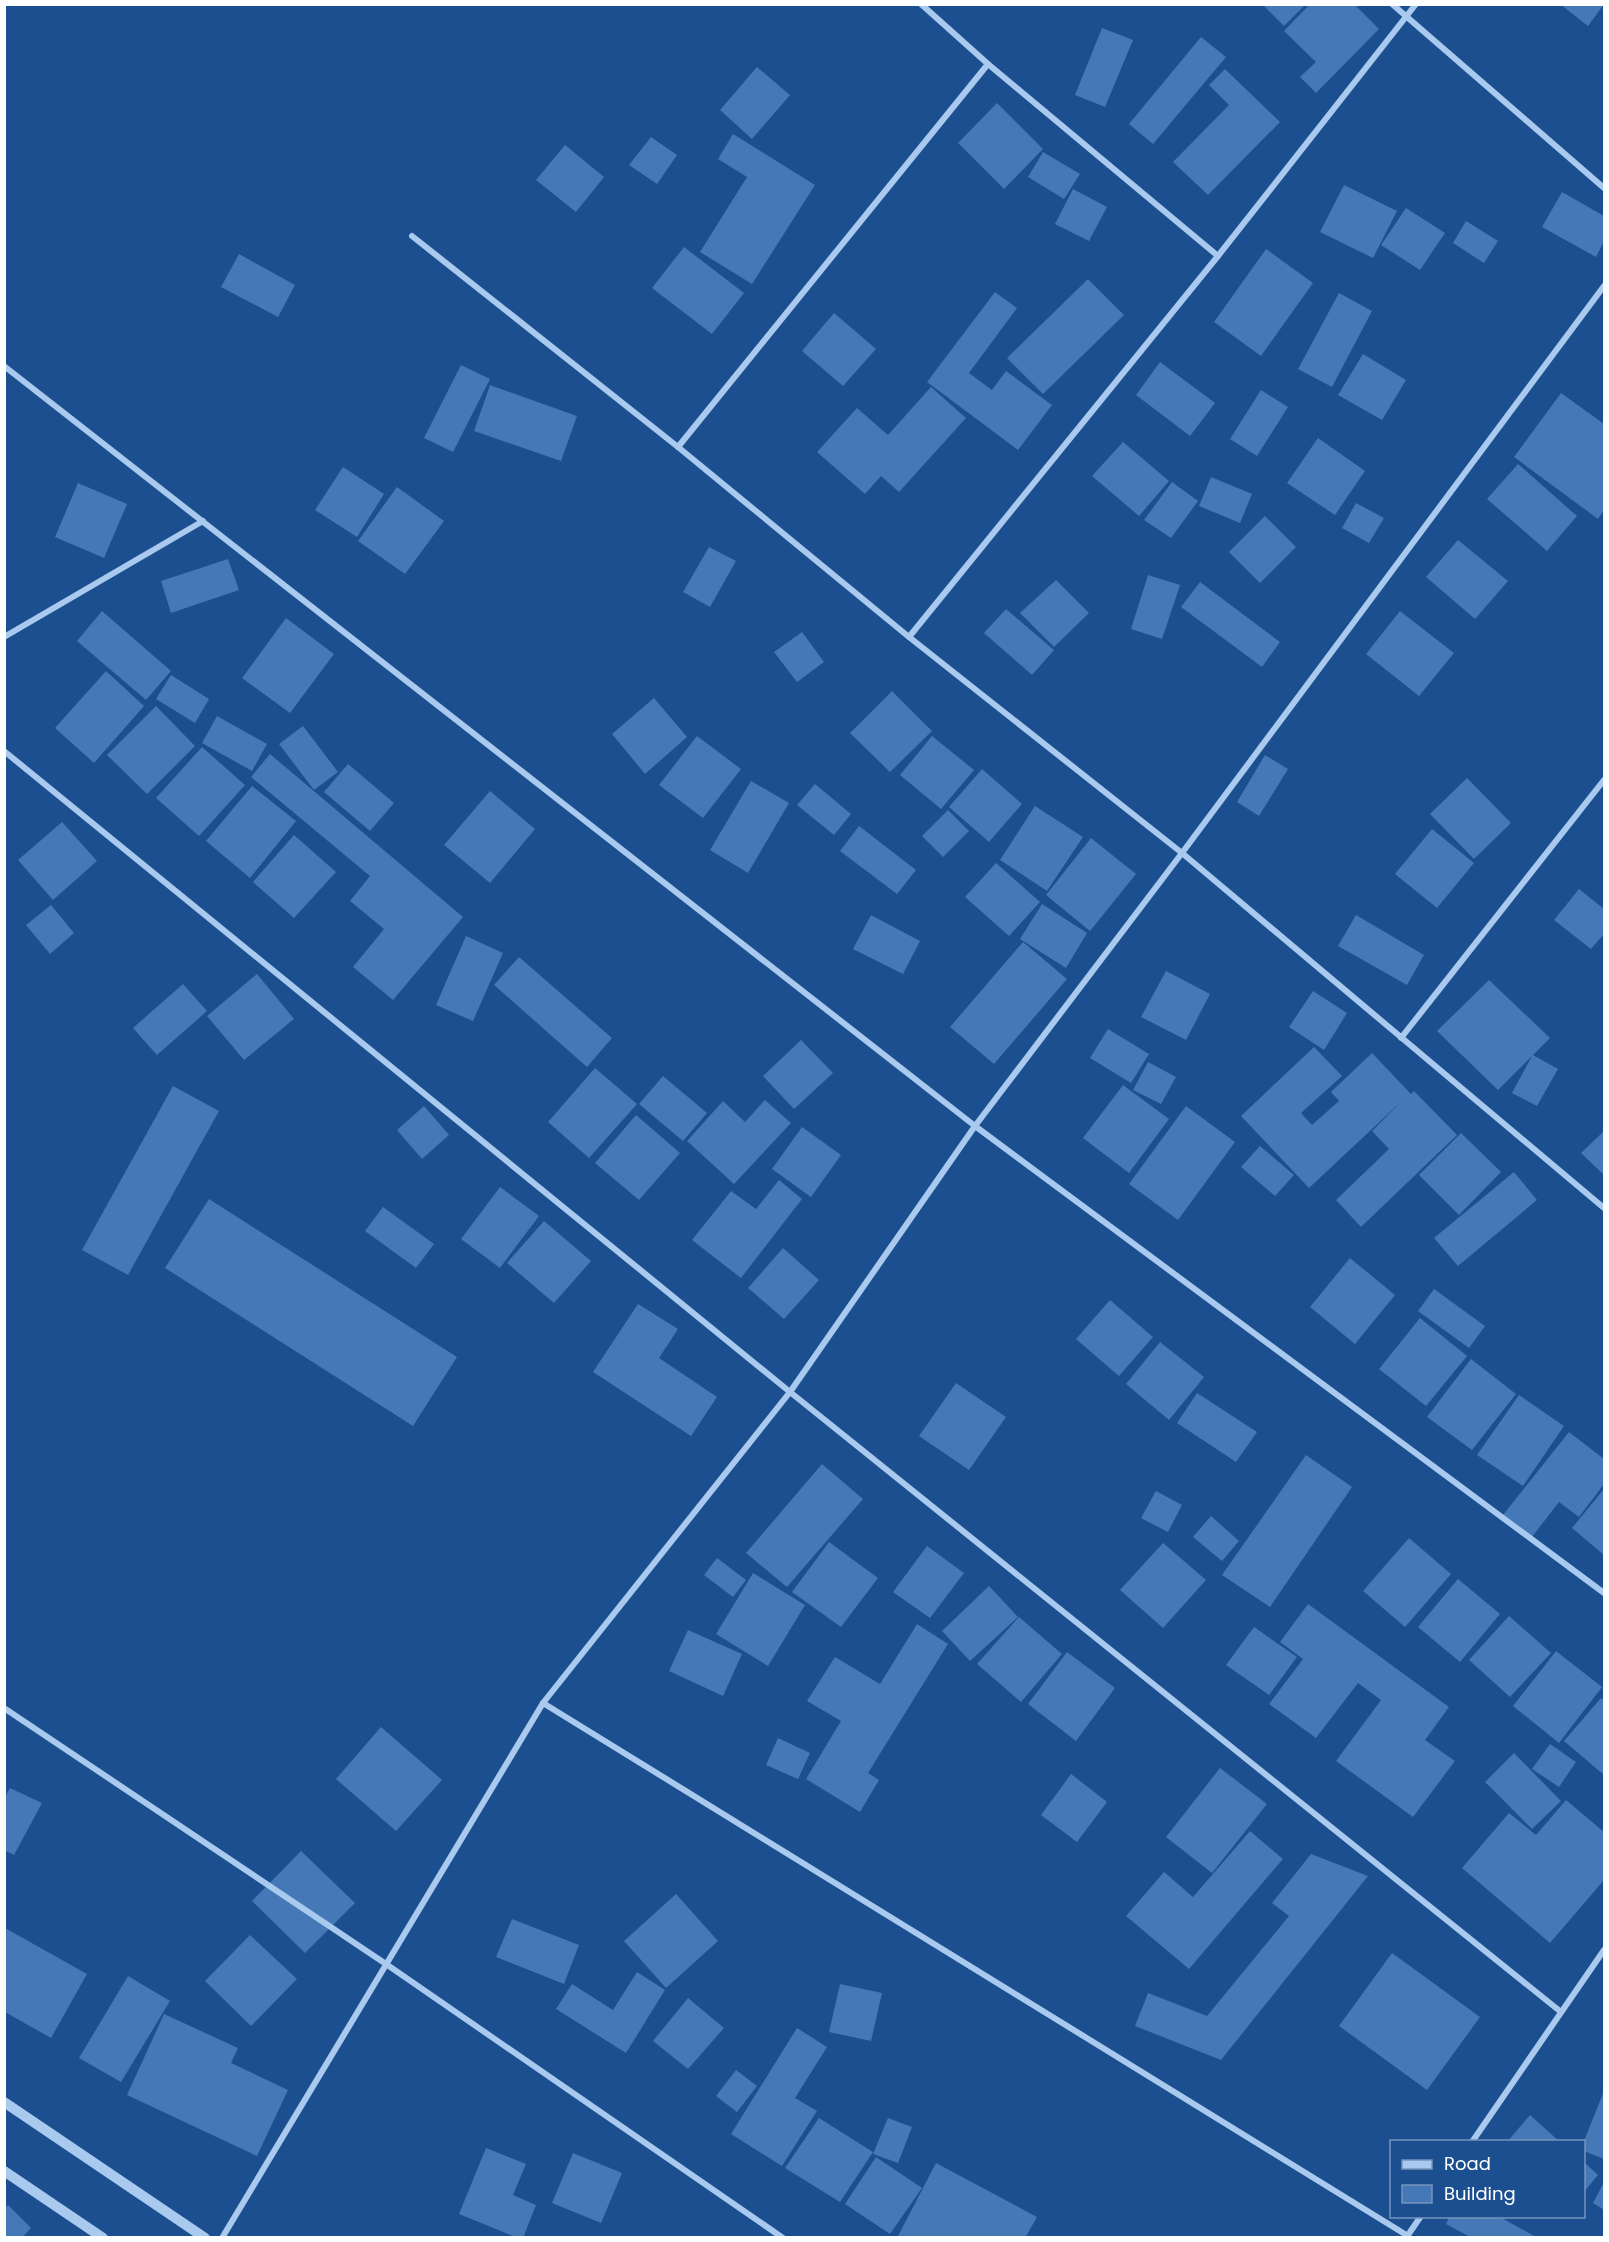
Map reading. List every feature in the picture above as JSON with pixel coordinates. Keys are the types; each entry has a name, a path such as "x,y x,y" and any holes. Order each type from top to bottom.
{"street":[{"path":"921,4 988,64 1218,256"},
{"path":"1392,4 1605,188"},
{"path":"909,637 1218,256 1416,4"},
{"path":"678,447 988,64"},
{"path":"412,236 678,447 909,637 1182,853 1605,1208"},
{"path":"222,2238 543,1703 790,1392 975,1126 1605,286"},
{"path":"4,366 975,1126 1605,1593"},
{"path":"4,637 203,521"},
{"path":"4,751 790,1392 1561,2012"},
{"path":"1401,1038 1605,780"},
{"path":"543,1703 1407,2237 1420,2218"},
{"path":"4,1708 386,1964 783,2238"},
{"path":"1473,2140 1605,1950"},
{"path":"4,2102 205,2238"},
{"path":"4,2171 103,2238"}],"building":[{"path":"1262,4 1306,4 1284,26"},
{"path":"1310,4 1354,4 1379,29 1316,93 1300,77 1316,62 1284,31"},
{"path":"1560,4 1604,4 1588,26"},
{"path":"1102,28 1133,40 1105,107 1075,95"},
{"path":"1201,37 1226,57 1153,144 1129,124"},
{"path":"757,67 790,95 752,139 720,110"},
{"path":"1225,69 1280,122 1208,195 1173,162 1229,105 1209,85"},
{"path":"997,103 1043,149 1004,189 958,143"},
{"path":"733,134 815,185 752,284 700,252 747,177 718,159"},
{"path":"651,137 677,155 657,184 629,165"},
{"path":"565,145 604,177 576,212 536,180"},
{"path":"1043,152 1080,174 1064,199 1028,177"},
{"path":"1344,185 1397,211 1373,258 1320,232"},
{"path":"1073,189 1107,207 1089,241 1055,224"},
{"path":"1562,192 1604,216 1604,241 1596,257 1542,227"},
{"path":"1406,208 1445,233 1420,270 1381,245"},
{"path":"1466,221 1498,241 1484,263 1453,243"},
{"path":"684,247 744,293 712,334 652,288"},
{"path":"1266,249 1313,283 1261,356 1214,322"},
{"path":"239,254 295,285 278,317 221,287"},
{"path":"1088,279 1124,315 1043,394 1007,358"},
{"path":"995,292 1017,308 969,373 992,390 1006,371 1052,405 1018,450 927,382"},
{"path":"1339,293 1372,311 1332,387 1298,369"},
{"path":"834,313 876,349 843,386 802,351"},
{"path":"1363,354 1406,380 1382,420 1338,395"},
{"path":"1160,362 1215,403 1190,436 1136,395"},
{"path":"461,365 490,379 453,452 424,438"},
{"path":"490,385 577,416 561,461 474,431"},
{"path":"931,387 966,418 899,492 881,476 865,494 817,452 857,408 888,435"},
{"path":"1261,390 1288,407 1257,456 1230,439"},
{"path":"1561,393 1604,424 1604,510 1598,519 1514,457"},
{"path":"1318,438 1365,471 1335,515 1287,483"},
{"path":"1123,442 1169,481 1139,516 1092,476"},
{"path":"1518,464 1577,516 1547,551 1487,499"},
{"path":"343,467 384,494 357,537 315,510"},
{"path":"1211,477 1252,494 1240,523 1199,506"},
{"path":"1172,482 1198,501 1171,538 1144,520"},
{"path":"78,483 127,504 104,558 55,537"},
{"path":"397,487 444,521 405,574 358,541"},
{"path":"1356,503 1384,518 1369,543 1342,528"},
{"path":"1265,516 1296,547 1260,583 1229,552"},
{"path":"1458,540 1508,581 1475,619 1426,577"},
{"path":"709,547 736,561 710,607 683,592"},
{"path":"228,559 239,590 171,613 161,581"},
{"path":"1148,575 1180,585 1162,639 1131,629"},
{"path":"1056,580 1089,613 1054,647 1020,613"},
{"path":"1200,582 1280,642 1262,667 1181,607"},
{"path":"1006,609 1054,650 1032,675 984,633"},
{"path":"102,611 171,671 146,700 77,641"},
{"path":"1400,611 1454,653 1419,696 1366,654"},
{"path":"286,618 334,654 290,713 242,678"},
{"path":"802,632 824,662 797,682 774,652"},
{"path":"106,671 144,706 94,763 55,728"},
{"path":"171,675 209,699 195,723 156,699"},
{"path":"892,691 932,731 890,772 850,733"},
{"path":"654,698 687,737 645,774 612,734"},
{"path":"156,706 195,746 147,794 107,755"},
{"path":"217,716 267,744 252,771 202,743"},
{"path":"303,726 338,772 314,790 279,744"},
{"path":"697,736 741,769 703,818 659,785"},
{"path":"932,736 974,770 941,809 900,775"},
{"path":"202,747 245,785 199,836 156,798"},
{"path":"270,754 463,917 393,1000 353,967 384,929 350,901 370,876 251,777"},
{"path":"1265,755 1288,769 1259,816 1237,802"},
{"path":"348,764 394,803 370,831 324,792"},
{"path":"982,769 1022,804 989,842 949,807"},
{"path":"1467,778 1511,823 1474,859 1430,814"},
{"path":"751,781 789,803 748,873 710,850"},
{"path":"815,784 851,814 834,835 797,805"},
{"path":"252,786 296,821 250,878 206,841"},
{"path":"490,791 535,829 490,883 444,845"},
{"path":"1035,806 1083,837 1047,891 1000,860"},
{"path":"948,810 969,831 943,857 922,836"},
{"path":"62,822 97,861 53,900 18,860"},
{"path":"859,826 916,870 897,894 840,851"},
{"path":"1432,829 1474,863 1437,908 1395,874"},
{"path":"294,835 336,872 294,918 253,882"},
{"path":"1091,838 1136,874 1090,931 1046,895"},
{"path":"996,863 1040,902 1009,936 965,897"},
{"path":"1579,889 1604,909 1604,934 1591,949 1554,920"},
{"path":"1042,904 1087,933 1066,968 1020,939"},
{"path":"51,905 74,933 50,954 26,925"},
{"path":"871,915 920,941 903,974 853,949"},
{"path":"1356,915 1424,955 1407,985 1338,946"},
{"path":"466,936 503,953 473,1021 436,1005"},
{"path":"1023,942 1067,979 994,1064 950,1027"},
{"path":"519,957 612,1038 587,1067 494,985"},
{"path":"1166,971 1210,994 1186,1040 1141,1017"},
{"path":"257,974 294,1019 244,1060 207,1016"},
{"path":"1489,980 1550,1038 1533,1055 1558,1069 1537,1106 1512,1093 1532,1056 1498,1090 1437,1031"},
{"path":"183,984 207,1011 157,1055 133,1028"},
{"path":"1313,991 1347,1013 1324,1050 1289,1027"},
{"path":"1108,1029 1149,1054 1131,1083 1090,1058"},
{"path":"801,1040 833,1073 794,1109 763,1076"},
{"path":"1314,1047 1342,1076 1301,1113 1312,1125 1339,1101 1331,1092 1372,1053 1411,1094 1414,1091 1457,1135 1361,1227 1336,1200 1389,1149 1372,1131 1403,1100 1309,1188 1241,1116"},
{"path":"1148,1062 1176,1077 1161,1104 1133,1090"},
{"path":"595,1068 637,1104 589,1158 548,1122"},
{"path":"663,1076 707,1113 683,1141 639,1104"},
{"path":"1123,1085 1169,1119 1129,1173 1083,1138"},
{"path":"173,1086 219,1111 128,1275 82,1250"},
{"path":"765,1100 791,1123 734,1184 687,1141 723,1101 745,1122"},
{"path":"424,1106 449,1135 422,1159 397,1130"},
{"path":"1186,1106 1235,1142 1178,1220 1129,1184"},
{"path":"636,1115 680,1153 639,1200 595,1163"},
{"path":"802,1127 841,1155 811,1197 772,1169"},
{"path":"1461,1133 1501,1172 1459,1215 1419,1175"},
{"path":"1604,1133 1604,1175 1581,1153"},
{"path":"1260,1146 1294,1175 1275,1196 1241,1167"},
{"path":"1514,1172 1537,1200 1458,1266 1434,1238"},
{"path":"779,1180 802,1199 741,1278 692,1240 731,1191 756,1209"},
{"path":"500,1187 539,1216 500,1268 461,1239"},
{"path":"209,1199 457,1357 413,1426 165,1268"},
{"path":"383,1207 434,1244 416,1268 365,1231"},
{"path":"544,1221 591,1261 554,1303 507,1263"},
{"path":"783,1248 819,1280 784,1319 748,1288"},
{"path":"1350,1258 1395,1295 1355,1344 1310,1307"},
{"path":"1434,1289 1485,1326 1469,1348 1418,1311"},
{"path":"1110,1300 1153,1337 1119,1376 1076,1339"},
{"path":"638,1304 678,1329 659,1358 717,1397 691,1436 593,1372"},
{"path":"1420,1318 1467,1356 1426,1406 1379,1369"},
{"path":"1160,1342 1204,1377 1169,1420 1126,1384"},
{"path":"1471,1359 1516,1394 1472,1450 1427,1417"},
{"path":"956,1383 1006,1417 969,1470 919,1436"},
{"path":"1197,1393 1257,1432 1236,1462 1177,1423"},
{"path":"1519,1395 1564,1426 1523,1486 1477,1455"},
{"path":"1569,1432 1604,1459 1604,1484 1579,1517 1559,1502 1532,1537 1503,1515"},
{"path":"1306,1455 1352,1487 1270,1607 1222,1575"},
{"path":"822,1464 863,1499 787,1587 746,1553"},
{"path":"1604,1489 1604,1555 1572,1528"},
{"path":"1156,1491 1182,1505 1168,1532 1141,1518"},
{"path":"1211,1516 1239,1541 1222,1561 1193,1537"},
{"path":"1409,1538 1451,1574 1405,1627 1363,1591"},
{"path":"829,1542 878,1578 841,1627 792,1592"},
{"path":"1163,1543 1206,1580 1163,1628 1120,1590"},
{"path":"927,1546 964,1573 930,1618 893,1592"},
{"path":"717,1558 746,1580 733,1597 704,1575"},
{"path":"753,1573 805,1605 768,1666 716,1634"},
{"path":"1458,1579 1500,1614 1460,1662 1418,1627"},
{"path":"989,1586 1018,1617 970,1661 942,1631"},
{"path":"1308,1604 1449,1707 1425,1740 1455,1761 1413,1817 1336,1761 1381,1700 1358,1683 1316,1738 1269,1704 1303,1659 1280,1642"},
{"path":"1509,1616 1551,1653 1510,1697 1469,1660"},
{"path":"1019,1617 1062,1654 1021,1702 977,1664"},
{"path":"917,1624 948,1644 868,1773 879,1780 860,1812 806,1779 841,1721 807,1701 835,1657 880,1684"},
{"path":"1254,1627 1297,1657 1269,1695 1226,1665"},
{"path":"688,1630 742,1654 723,1696 669,1671"},
{"path":"1556,1651 1602,1687 1559,1743 1513,1706"},
{"path":"1067,1652 1115,1688 1076,1741 1028,1704"},
{"path":"1601,1698 1604,1701 1604,1775 1564,1741"},
{"path":"381,1727 442,1780 396,1831 336,1779"},
{"path":"778,1738 810,1753 798,1779 766,1765"},
{"path":"1550,1744 1576,1762 1559,1787 1532,1769"},
{"path":"1514,1753 1561,1801 1532,1829 1485,1782"},
{"path":"1220,1768 1267,1804 1212,1873 1166,1837"},
{"path":"1071,1774 1107,1802 1077,1842 1041,1815"},
{"path":"10,1788 42,1803 14,1855 4,1850 4,1799"},
{"path":"1566,1800 1604,1832 1604,1880 1550,1943 1462,1868 1509,1813 1536,1835"},
{"path":"1250,1831 1283,1859 1189,1969 1126,1916 1164,1872 1193,1897"},
{"path":"301,1851 355,1903 305,1953 252,1901"},
{"path":"1311,1854 1368,1876 1221,2060 1135,2026 1148,1993 1207,2016 1289,1916 1272,1903"},
{"path":"676,1894 718,1941 666,1988 624,1941"},
{"path":"512,1919 579,1945 564,1984 496,1957"},
{"path":"5,1928 87,1974 51,2038 5,2012"},
{"path":"250,1935 297,1979 251,2026 205,1981"},
{"path":"1392,1953 1480,2017 1427,2090 1339,2026"},
{"path":"637,1972 665,1990 626,2053 556,2009 572,1984 613,2010"},
{"path":"128,1976 170,2001 121,2082 79,2058"},
{"path":"840,1984 882,1993 871,2041 829,2032"},
{"path":"688,1998 724,2028 688,2069 653,2041"},
{"path":"164,2014 238,2048 231,2063 288,2090 257,2156 127,2095"},
{"path":"797,2028 827,2047 795,2098 817,2111 782,2166 731,2134"},
{"path":"736,2070 757,2086 737,2112 716,2096"},
{"path":"1604,2091 1604,2159 1585,2151 1584,2140"},
{"path":"1530,2115 1558,2140 1509,2140"},
{"path":"819,2118 873,2152 840,2202 785,2168"},
{"path":"888,2118 912,2127 898,2163 873,2154"},
{"path":"486,2148 526,2164 513,2195 536,2205 523,2238 459,2214"},
{"path":"573,2153 622,2173 601,2223 552,2203"},
{"path":"876,2157 922,2188 890,2234 845,2204"},
{"path":"936,2163 1037,2217 1025,2238 897,2238"},
{"path":"1585,2163 1598,2175 1585,2191"},
{"path":"1604,2182 1604,2210 1593,2203"},
{"path":"8,2205 31,2228 22,2238 4,2237 4,2209"},
{"path":"1449,2218 1502,2218 1538,2238 1472,2238 1446,2224"}]}
